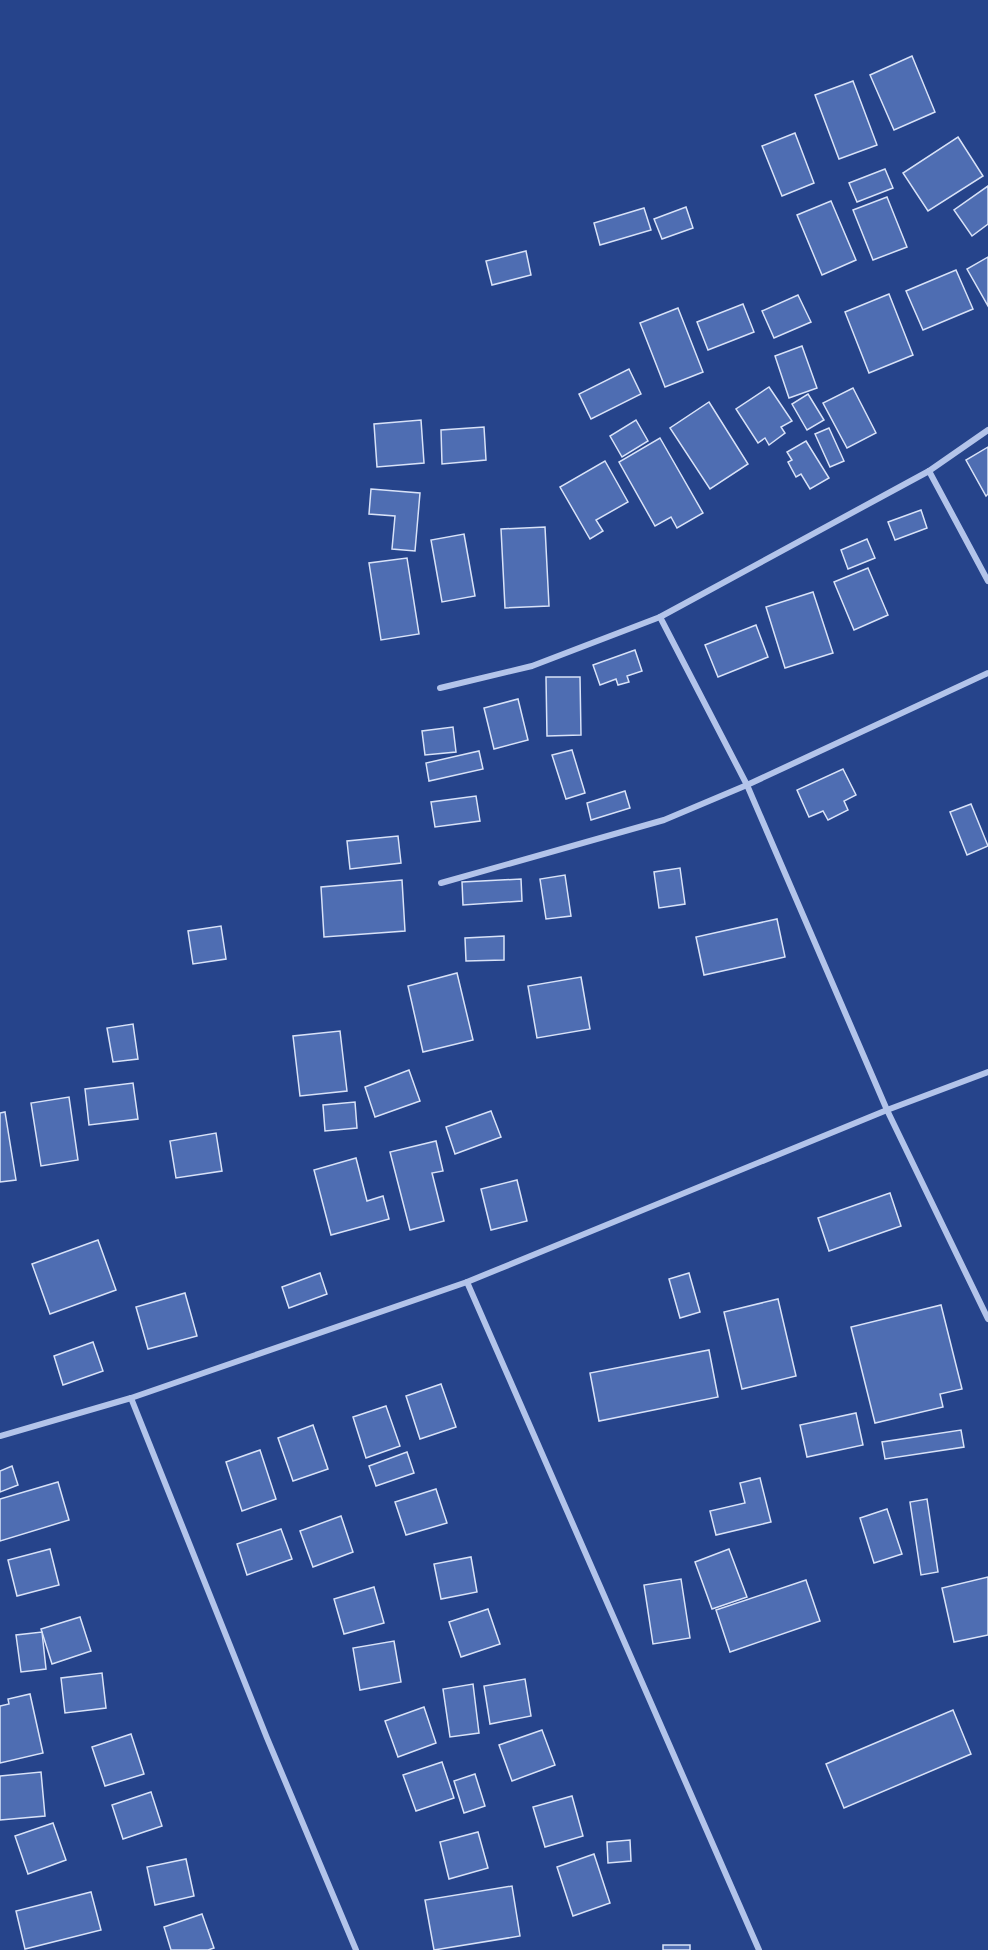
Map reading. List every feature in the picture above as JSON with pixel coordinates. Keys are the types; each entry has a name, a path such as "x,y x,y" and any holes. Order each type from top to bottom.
{"street":[{"path":"440,688 532,666 660,617 929,471 988,430"},
{"path":"929,471 988,581"},
{"path":"660,617 747,785 887,1110 988,1319"},
{"path":"441,883 664,820 747,785 988,672"},
{"path":"0,1436 131,1398 467,1282 887,1110 988,1072"},
{"path":"467,1282 759,1950"},
{"path":"131,1398 263,1728 356,1950"}],"building":[{"path":"912,56 935,112 894,130 870,75"},
{"path":"853,81 877,145 839,159 815,95"},
{"path":"795,133 814,183 782,196 762,146"},
{"path":"958,137 983,176 928,211 903,173"},
{"path":"885,169 893,188 857,202 849,183"},
{"path":"988,186 988,224 972,236 954,210"},
{"path":"887,197 907,247 873,260 853,210"},
{"path":"831,201 856,260 822,275 797,215"},
{"path":"686,207 693,228 662,239 654,219"},
{"path":"644,208 651,230 600,245 594,223"},
{"path":"526,251 531,275 492,285 486,261"},
{"path":"988,257 988,306 967,269"},
{"path":"956,270 973,309 923,330 906,291"},
{"path":"889,294 913,355 869,373 845,312"},
{"path":"798,295 811,322 774,338 762,311"},
{"path":"743,304 754,332 708,350 697,322"},
{"path":"678,308 703,372 665,387 640,323"},
{"path":"802,346 817,388 789,398 775,356"},
{"path":"629,369 641,394 591,419 579,394"},
{"path":"769,387 792,421 781,427 785,433 769,445 765,438 758,443 736,409"},
{"path":"853,388 876,433 847,448 823,403"},
{"path":"808,394 824,420 807,430 792,404"},
{"path":"709,402 748,464 710,489 670,428"},
{"path":"421,420 424,463 377,467 374,424"},
{"path":"636,420 648,441 622,457 610,436"},
{"path":"484,427 486,460 442,464 441,430"},
{"path":"829,428 844,461 830,467 815,434"},
{"path":"660,438 703,513 677,528 671,517 655,526 619,462"},
{"path":"806,441 829,478 810,489 801,474 796,477 788,462 792,460 787,452"},
{"path":"988,447 988,494 986,496 966,460"},
{"path":"605,461 628,502 596,520 603,531 590,539 560,487"},
{"path":"371,489 420,493 415,551 392,549 395,516 369,514"},
{"path":"921,510 927,528 895,540 888,522"},
{"path":"545,527 549,606 505,608 501,529"},
{"path":"464,534 475,596 442,602 431,540"},
{"path":"867,539 875,558 848,569 841,550"},
{"path":"407,558 419,634 381,640 369,563"},
{"path":"868,568 888,615 854,630 834,582"},
{"path":"813,592 833,653 785,668 766,607"},
{"path":"756,625 768,657 718,677 705,645"},
{"path":"635,650 642,671 627,676 629,682 618,685 616,679 600,685 593,665"},
{"path":"546,677 580,677 581,735 547,736"},
{"path":"518,699 528,740 494,749 484,708"},
{"path":"453,727 456,752 425,755 422,731"},
{"path":"572,750 585,793 566,799 552,755"},
{"path":"479,751 483,769 429,781 426,763"},
{"path":"843,769 856,795 844,801 848,810 828,820 823,811 809,817 797,790"},
{"path":"625,791 630,808 591,820 587,803"},
{"path":"476,796 480,821 435,827 431,802"},
{"path":"971,804 988,846 967,855 950,812"},
{"path":"398,836 401,863 350,869 347,841"},
{"path":"680,868 685,904 659,908 654,872"},
{"path":"565,875 571,916 546,919 540,879"},
{"path":"521,879 522,901 463,905 462,882"},
{"path":"402,880 405,931 324,937 321,887"},
{"path":"777,919 785,957 704,975 696,937"},
{"path":"221,926 226,959 193,964 188,931"},
{"path":"504,936 504,960 466,961 465,938"},
{"path":"457,973 473,1040 423,1052 408,986"},
{"path":"581,977 590,1029 537,1038 528,986"},
{"path":"133,1024 138,1059 113,1062 107,1028"},
{"path":"340,1031 347,1091 300,1096 293,1036"},
{"path":"409,1070 420,1101 375,1117 365,1087"},
{"path":"133,1083 138,1119 89,1125 85,1089"},
{"path":"69,1097 78,1160 41,1166 31,1103"},
{"path":"355,1102 357,1128 325,1131 323,1105"},
{"path":"491,1111 501,1137 455,1154 446,1127"},
{"path":"5,1112 16,1180 0,1182 0,1113"},
{"path":"216,1133 222,1171 176,1178 170,1141"},
{"path":"436,1141 443,1171 432,1173 444,1221 410,1230 390,1152"},
{"path":"356,1158 367,1201 383,1196 389,1219 331,1235 314,1170"},
{"path":"517,1180 527,1221 491,1230 481,1189"},
{"path":"890,1193 901,1226 829,1251 818,1218"},
{"path":"98,1240 116,1290 50,1314 32,1264"},
{"path":"320,1273 327,1294 289,1308 282,1287"},
{"path":"689,1273 700,1312 680,1318 669,1279"},
{"path":"185,1293 197,1336 148,1349 136,1307"},
{"path":"778,1299 796,1376 742,1389 724,1312"},
{"path":"941,1305 962,1389 940,1394 943,1407 875,1423 851,1327"},
{"path":"93,1342 103,1371 63,1385 54,1356"},
{"path":"709,1350 718,1397 599,1421 590,1373"},
{"path":"441,1384 456,1427 420,1439 406,1396"},
{"path":"386,1406 400,1446 366,1458 353,1417"},
{"path":"856,1413 863,1445 807,1457 800,1425"},
{"path":"313,1425 328,1469 293,1481 278,1438"},
{"path":"961,1430 964,1447 885,1459 882,1442"},
{"path":"260,1450 276,1499 242,1511 226,1462"},
{"path":"407,1452 414,1473 376,1486 369,1466"},
{"path":"12,1466 18,1485 0,1492 0,1471"},
{"path":"760,1478 771,1522 716,1535 710,1511 745,1503 740,1483"},
{"path":"58,1482 69,1520 0,1541 0,1499"},
{"path":"436,1489 447,1523 406,1535 395,1502"},
{"path":"927,1499 938,1572 921,1575 910,1502"},
{"path":"887,1509 902,1554 874,1563 860,1518"},
{"path":"341,1516 353,1552 313,1567 300,1531"},
{"path":"281,1529 292,1559 247,1575 237,1544"},
{"path":"50,1549 59,1585 17,1596 8,1560"},
{"path":"729,1549 747,1597 712,1609 695,1562"},
{"path":"471,1557 477,1592 441,1599 434,1564"},
{"path":"988,1577 988,1635 954,1642 942,1588"},
{"path":"681,1579 690,1638 653,1644 644,1585"},
{"path":"806,1580 820,1621 730,1652 716,1610"},
{"path":"374,1587 384,1623 344,1634 334,1599"},
{"path":"488,1609 500,1644 461,1657 449,1622"},
{"path":"80,1617 91,1651 52,1664 41,1629"},
{"path":"42,1632 46,1669 21,1672 16,1635"},
{"path":"394,1641 401,1682 360,1690 353,1648"},
{"path":"102,1673 106,1708 65,1713 61,1678"},
{"path":"525,1679 531,1716 490,1724 484,1686"},
{"path":"473,1684 479,1733 450,1737 443,1689"},
{"path":"30,1694 43,1753 0,1763 0,1706 9,1704 8,1699"},
{"path":"424,1707 436,1743 398,1757 385,1721"},
{"path":"953,1710 971,1754 844,1808 826,1764"},
{"path":"542,1730 555,1765 512,1781 499,1745"},
{"path":"131,1734 144,1774 105,1786 92,1747"},
{"path":"442,1762 454,1798 416,1811 403,1775"},
{"path":"41,1772 45,1816 0,1820 0,1776"},
{"path":"475,1774 485,1806 464,1813 454,1781"},
{"path":"151,1792 162,1826 123,1839 112,1805"},
{"path":"572,1796 583,1836 545,1847 533,1807"},
{"path":"53,1823 66,1860 28,1874 15,1836"},
{"path":"478,1832 488,1868 449,1879 440,1842"},
{"path":"630,1840 631,1861 608,1863 607,1842"},
{"path":"594,1854 610,1903 573,1916 557,1867"},
{"path":"186,1859 194,1896 155,1905 147,1867"},
{"path":"512,1886 520,1936 434,1950 425,1900"},
{"path":"91,1892 101,1930 25,1949 16,1911"},
{"path":"202,1914 214,1948 171,1950 164,1927"},
{"path":"663,1945 690,1945 690,1950 663,1950"}]}
